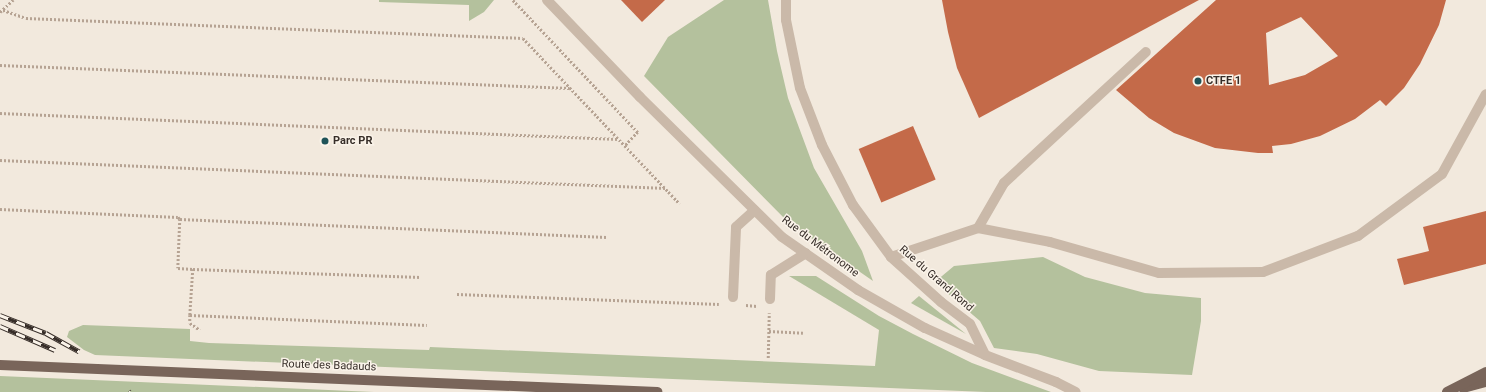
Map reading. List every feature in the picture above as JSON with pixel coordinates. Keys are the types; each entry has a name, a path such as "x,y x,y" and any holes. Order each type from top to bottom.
{"main road":[{"name":"Route des Badauds","path":"0,365 594,391 657,392"},
{"path":"1447,392 1486,372"},
{"path":"1447,392 1486,382"}],"street":[{"name":"Rue du Métronome","path":"547,0 640,96 782,236 858,290 924,328 985,356 1056,382 1076,392"},
{"name":"Rue du Grand Rond","path":"786,0 786,20 800,88 822,145 853,205 891,257 941,302 970,324 985,356"},
{"path":"978,228 1004,183 1146,52"},
{"path":"891,257 978,228 1050,242 1159,273 1264,272 1358,236 1442,174 1486,94"},
{"path":"736,301 736,227 755,210"},
{"path":"770,302 771,275 806,253"}],"path":[{"path":"1,11 14,0"},
{"path":"513,0 638,132 626,145"},
{"path":"1,11 26,18 523,38 618,139 626,145 680,204"},
{"path":"0,65 571,88"},
{"path":"0,113 618,139"},
{"path":"0,160 666,188"},
{"path":"0,209 178,217 180,219 608,237"},
{"path":"180,219 178,268 421,277"},
{"path":"193,269 190,323 200,330"},
{"path":"457,294 723,304"},
{"path":"736,301 770,302 768,358"},
{"path":"190,315 427,325"},
{"path":"769,331 803,333"}],"green space":[{"path":"379,0 494,0 484,12 469,21 469,5 379,2"},
{"path":"724,0 768,0 777,51 788,98 814,168 862,251 873,281 788,222 644,76 668,37"},
{"path":"1043,257 1085,277 1145,293 1201,298 1201,321 1192,375 1099,371 1037,354 994,348 980,321 946,292 936,281 954,266"},
{"path":"789,276 816,276 879,316 913,334 972,363 1051,392 986,392 95,355 84,350 67,337 69,331 83,325 190,329 190,341 209,343 429,350 430,347 875,366 879,330"},
{"path":"919,296 966,334 911,303"},
{"path":"0,376 374,392 0,392"}],"building":[{"path":"621,0 665,0 642,22"},
{"path":"942,0 1199,0 979,118 957,68"},
{"path":"1216,0 1446,0 1439,25 1420,64 1404,88 1386,106 1380,100 1355,119 1320,136 1291,144 1272,146 1273,153 1258,153 1215,148 1174,133 1149,118 1116,90","holes":["1301,17 1338,56 1305,75 1269,85 1266,33"]},
{"path":"913,126 936,179 881,202 859,149"},
{"path":"1486,211 1486,264 1404,285 1397,259 1429,251 1423,227"}],"railway":[{"path":"0,315 46,333 79,351"},
{"path":"0,326 55,350"}],"place":[{"name":"CTFE 1","path":"1198,81"},
{"name":"Parc PR","path":"325,141"}]}
